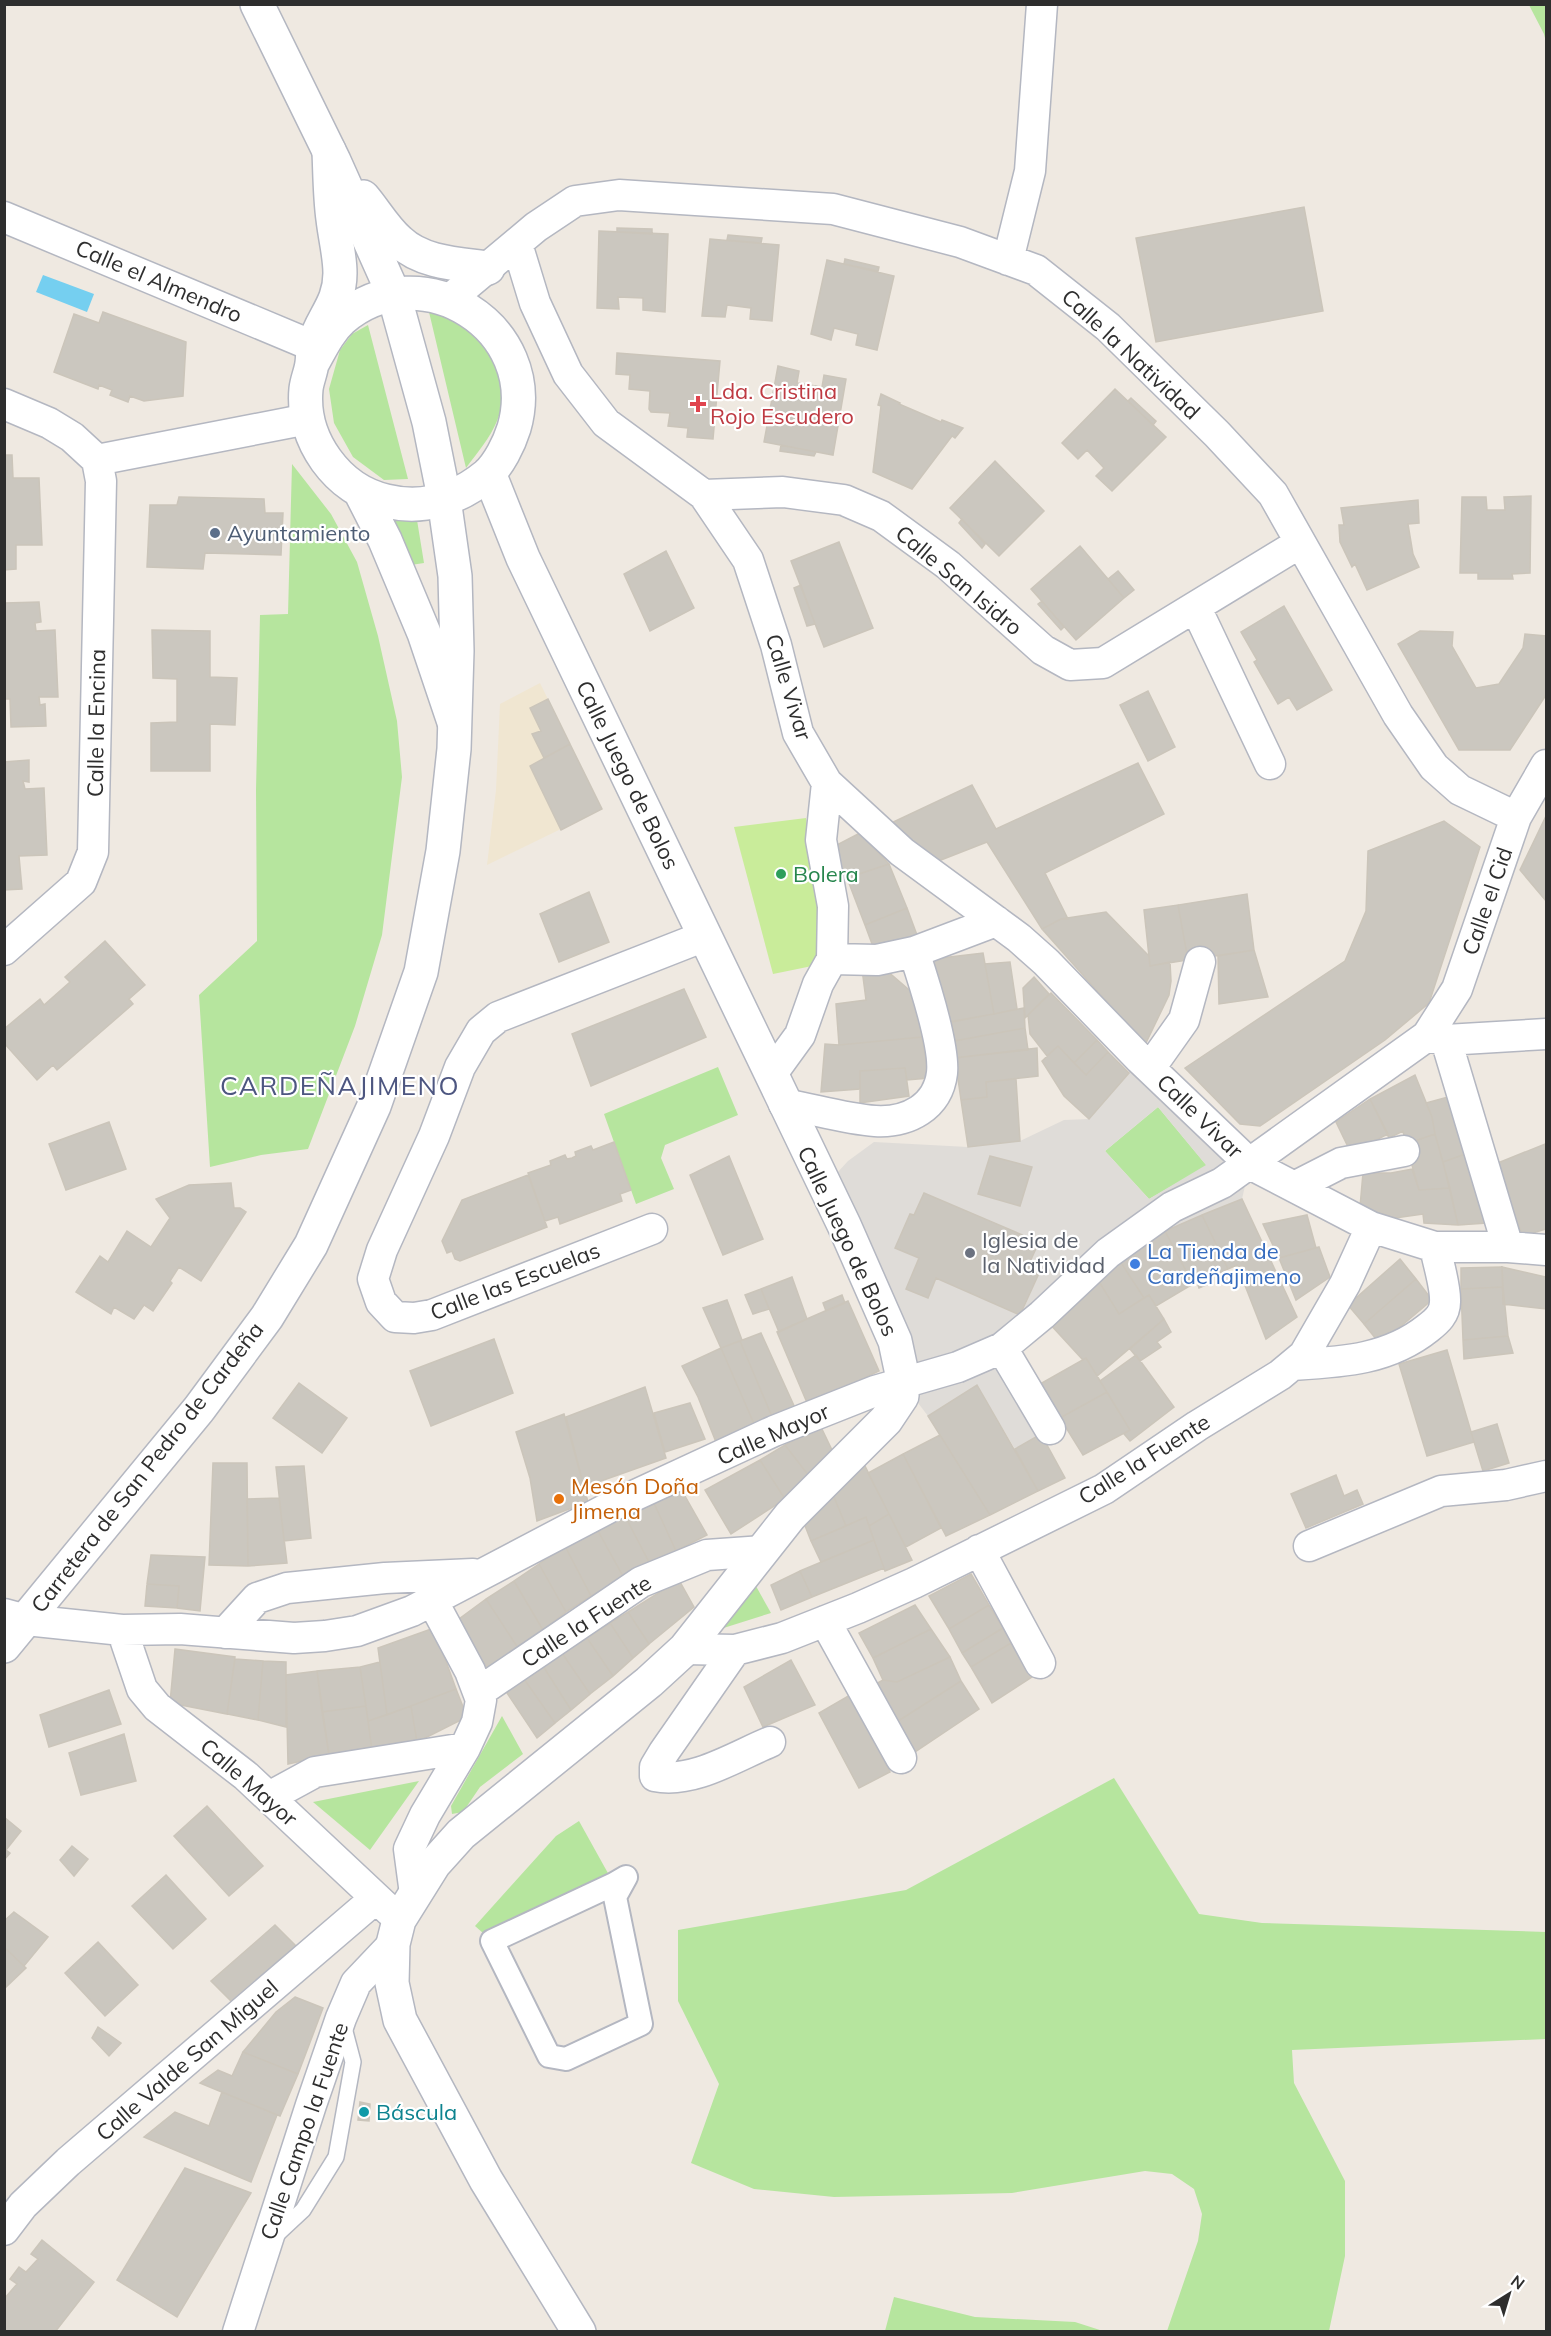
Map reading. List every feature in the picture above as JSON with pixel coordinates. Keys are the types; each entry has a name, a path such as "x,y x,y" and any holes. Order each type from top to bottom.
{"street":[{"path":"257,4 331,155 399,242 437,262 488,268"},
{"path":"1008,260 1030,171 1042,4"},
{"path":"313,355 328,334 343,319 367,303 394,295 419,294 450,299 482,320 498,338 509,356 517,384 517,416 509,443 489,473 466,491 444,501 401,505 373,498 361,493 341,478 327,463 312,435 308,419 306,390 313,355 336,301 340,273 332,216 331,155"},
{"name":"Carretera de San Pedro de Cardeña","path":"4,1646 15,1617 199,1409 267,1317 310,1245 374,1106 422,972 443,851 455,726 457,651 455,576 429,422 394,295 331,155"},
{"name":"Calle la Natividad","path":"450,299 536,226 575,201 620,195 833,209 960,242 1036,270 1108,327 1217,434 1273,494 1398,715 1434,767 1460,790 1516,817"},
{"name":"Calle el Almendro","path":"4,217 313,355"},
{"name":"Calle Vivar","path":"517,244 535,303 568,374 606,423 704,495 748,560 776,645 798,733 827,783 902,852 1019,938 1046,962 1150,1068 1250,1164 1371,1227 1435,1247 1508,1246 1546,1250"},
{"path":"4,404 49,423 72,437 98,460 308,419"},
{"name":"Calle la Encina","path":"4,950 81,882 93,852 101,481 98,460"},
{"name":"Calle Juego de Bolos","path":"489,473 523,558 844,1225 895,1341 902,1382"},
{"name":"Calle San Isidro","path":"704,495 783,492 844,500 881,516 948,565 1043,650 1070,665 1103,663 1300,543"},
{"path":"361,493 385,540 424,633 455,726"},
{"path":"1196,608 1270,764"},
{"name":"Calle el Cid","path":"1002,1348 1108,1253 1172,1207 1222,1183 1350,1090 1436,1038 1457,989 1516,817 1546,765"},
{"path":"778,1089 818,984 832,958 833,906 821,840 827,783"},
{"path":"832,958 877,960 914,952 996,921"},
{"name":"Calle las Escuelas","path":"652,1229 432,1315 414,1318 395,1317 381,1302 374,1280 382,1250 434,1136 460,1067 481,1031 498,1017 705,936"},
{"name":"Calle Juego de Bolos","path":"778,1089 875,1121 912,1116 934,1098 942,1072 938,1042 924,982 914,952"},
{"name":"Calle Vivar","path":"1150,1068 1185,1020 1200,962"},
{"path":"1508,1246 1436,1038 1546,1034"},
{"path":"1294,1187 1341,1163 1404,1151"},
{"name":"Calle la Fuente","path":"685,1649 735,1650 782,1638 914,1583 1104,1489 1280,1375 1304,1355 1345,1284 1371,1227"},
{"path":"1292,1365 1345,1362 1375,1356 1407,1343 1435,1323 1443,1314 1446,1302 1435,1247"},
{"path":"1002,1348 1050,1429"},
{"name":"Calle Mayor","path":"15,1617 122,1630 180,1629 294,1638 357,1631 412,1611 614,1505 774,1431 875,1391 958,1367 1002,1348"},
{"path":"396,1914 461,1833 649,1682 685,1649 790,1516 886,1420 902,1396 902,1382"},
{"path":"1309,1546 1442,1491 1506,1485 1546,1476"},
{"path":"979,1550 1040,1663"},
{"name":"Calle la Fuente","path":"478,1692 641,1582 707,1556 763,1551"},
{"name":"Calle Mayor","path":"225,1633 256,1598 287,1588 385,1578 485,1572"},
{"path":"432,1600 470,1671 481,1700 477,1722 465,1748 425,1815 409,1849 396,1914 392,1983 400,2020 486,2180 579,2331"},
{"path":"825,1621 901,1758"},
{"name":"Calle Mayor","path":"122,1630 142,1689 157,1707 269,1797 396,1914"},
{"path":"735,1650 664,1752 655,1767 655,1776 668,1779 701,1771 770,1742"},
{"path":"269,1797 315,1772 465,1748"},
{"path":"626,1877 615,1897 641,2024 566,2059 549,2056 492,1941 626,1877"},
{"name":"Calle Campo la Fuente","path":"238,2331 341,2018 356,1983 396,1914"},
{"name":"Calle Valde San Miguel","path":"4,2230 23,2205 68,2162 396,1914"}],"lane":[{"path":"265,2246 303,2210 336,2157 353,2062 341,2018"}],"shaded area":[{"path":"540,683 602,809 487,865 496,790 500,704"},
{"path":"1140,1059 1250,1164 1242,1199 1165,1231 1018,1351 1041,1434 1015,1449 977,1386 928,1416 902,1382 825,1186 848,1161 874,1142 968,1147 1020,1141 1064,1120 1089,1119","holes":["1158,1107 1206,1165 1149,1199 1105,1151","990,1156 1032,1167 1020,1206 978,1194","924,1193 1039,1242 1029,1264 1040,1271 1021,1315 936,1278 928,1298 919,1258 895,1248 910,1214 914,1215"]}],"green space":[{"path":"1529,5 1546,5 1546,42 1544,34"},
{"path":"429,312 447,315 472,333 492,360 498,375 501,406 497,421 466,468"},
{"path":"368,325 408,479 384,480 353,457 334,423 329,389 340,350 352,334"},
{"path":"292,464 331,514 357,562 378,636 397,721 402,777 382,935 355,1026 308,1149 261,1155 210,1167 199,995 257,941 256,790 260,615 288,614"},
{"path":"394,520 417,520 424,563 411,565"},
{"name":"Bolera","path":"806,818 822,922 817,965 773,974 734,827"},
{"path":"718,1067 738,1115 665,1145 661,1158 674,1189 636,1204 604,1114"},
{"path":"1158,1107 1207,1166 1149,1199 1105,1151"},
{"path":"752,1579 771,1613 714,1631"},
{"path":"502,1716 523,1754 480,1787 463,1812 452,1814 451,1806"},
{"path":"1114,1778 1199,1914 1262,1923 1546,1932 1546,2039 1292,2050 1294,2083 1345,2181 1345,2256 1329,2331 1167,2331 1198,2241 1202,2214 1194,2189 1172,2174 1145,2171 1012,2193 834,2197 754,2189 691,2163 719,2084 678,2001 678,1930 906,1890"},
{"path":"419,1781 370,1850 313,1802"},
{"path":"579,1821 614,1884 492,1941 475,1926 556,1836"},
{"path":"894,2297 975,2317 1075,2322 1103,2331 885,2331"}],"water":[{"path":"43,275 94,294 87,312 36,292"}],"building":[{"path":"1304,207 1323,311 1156,342 1136,238"},
{"path":"617,228 652,229 652,234 617,232"},
{"path":"599,231 668,234 665,312 643,310 643,298 618,297 619,309 597,308"},
{"path":"728,235 762,238 761,243 727,240"},
{"path":"710,239 779,245 772,321 750,319 751,308 727,305 725,317 702,316"},
{"path":"845,259 879,267 878,271 844,264"},
{"path":"827,260 894,276 877,350 856,345 858,334 834,328 831,340 811,334"},
{"path":"103,312 186,342 183,396 144,401 130,396 128,402 110,395 112,390 99,385 98,389 54,372 74,314 99,323"},
{"path":"617,353 720,361 713,439 687,437 688,428 668,426 670,413 651,412 649,409 650,391 629,389 630,375 616,374"},
{"path":"778,366 799,371 797,383 822,387 824,375 846,379 833,455 764,442"},
{"path":"1115,389 1166,437 1112,491 1096,476 1104,468 1087,450 1078,459 1062,443"},
{"path":"881,394 941,422 942,420 963,428 955,438 952,436 912,489 873,472 881,406 878,405"},
{"path":"1131,398 1156,421 1153,425 1128,401"},
{"path":"781,445 816,452 814,456 780,451"},
{"path":"4,455 12,455 13,478 39,478 42,545 16,545 16,569 4,570"},
{"path":"995,461 1044,511 999,556 950,508"},
{"path":"1531,496 1530,573 1512,574 1513,579 1478,579 1478,573 1460,573 1462,497 1486,497 1487,510 1505,510 1504,497"},
{"name":"Ayuntamiento","path":"179,497 264,499 265,513 283,513 281,555 205,553 203,569 147,567 150,505 177,505"},
{"path":"1418,500 1419,523 1408,524 1413,554 1419,567 1367,590 1355,564 1352,567 1340,542 1339,525 1344,525 1341,508"},
{"path":"962,519 985,544 982,548 959,523"},
{"path":"839,542 873,628 824,647 791,561"},
{"path":"1080,546 1124,598 1076,640 1031,589"},
{"path":"666,551 694,608 650,631 624,574"},
{"path":"1118,571 1134,590 1124,598 1108,579"},
{"path":"801,585 815,624 807,626 794,588"},
{"path":"1042,601 1064,627 1061,630 1038,604"},
{"path":"39,602 41,622 35,623 36,631 55,630 58,697 39,697 40,705 45,704 46,726 11,727 10,699 4,699 5,603"},
{"path":"1284,606 1332,690 1297,710 1289,697 1278,704 1254,662 1257,660 1241,632"},
{"path":"152,630 210,631 210,677 237,678 235,725 210,724 210,771 151,771 151,723 177,722 177,679 153,678"},
{"path":"1420,631 1453,632 1452,646 1476,688 1499,684 1523,648 1525,634 1546,636 1546,695 1510,750 1459,750 1398,644"},
{"path":"1148,691 1175,747 1148,761 1120,705"},
{"path":"548,699 570,744 544,758 532,734 541,731 530,708"},
{"path":"570,744 602,809 561,830 530,766"},
{"path":"29,760 29,782 23,781 25,789 44,788 47,855 19,856 22,889 4,890 4,762"},
{"path":"1138,763 1164,814 1045,873 1068,919 1061,919 1042,929 987,842 928,865 889,824 972,785 996,829"},
{"path":"1546,816 1546,901 1520,870"},
{"path":"1444,821 1480,847 1429,1003 1385,1040 1260,1126 1240,1124 1185,1068 1345,961 1366,911 1368,851"},
{"path":"860,833 889,864 847,878 831,848"},
{"path":"889,864 907,908 865,925 847,878"},
{"path":"589,892 609,942 559,962 540,914"},
{"path":"1247,894 1254,950 1188,960 1178,905"},
{"path":"1178,905 1188,960 1150,966 1144,910"},
{"path":"907,908 917,935 875,952 865,925"},
{"path":"1106,912 1149,956 1150,966 1170,962 1169,995 1145,1045 1042,929 1061,919"},
{"path":"105,941 145,985 129,999 133,1004 57,1070 53,1065 37,1080 4,1043 4,1029 40,999 44,1005 70,982 65,977"},
{"path":"1254,950 1268,997 1219,1004 1218,956"},
{"path":"983,953 994,1014 942,1023 933,959"},
{"path":"1010,962 1017,1009 994,1014 985,964"},
{"path":"862,969 886,970 916,996 922,1037 839,1045 836,1004 866,1000"},
{"path":"1034,977 1049,994 1025,1018 1023,988"},
{"path":"684,989 706,1037 591,1086 572,1034"},
{"path":"1051,993 1097,1040 1074,1063 1058,1046 1047,1056 1030,1034 1028,1015"},
{"path":"1024,1008 1025,1028 954,1041 952,1022"},
{"path":"1025,1028 1028,1050 955,1058 954,1041"},
{"path":"922,1037 929,1078 907,1080 905,1068 860,1071 860,1089 821,1092 825,1044 839,1045"},
{"path":"1097,1040 1108,1052 1086,1075 1074,1063"},
{"path":"1058,1046 1086,1075 1108,1052 1129,1073 1089,1119 1064,1096 1042,1061"},
{"path":"1037,1048 1038,1076 986,1082 987,1097 961,1100 955,1058"},
{"path":"905,1068 909,1096 860,1103 860,1071"},
{"path":"1415,1075 1432,1117 1435,1134 1406,1144 1403,1131 1389,1138 1370,1099"},
{"path":"1016,1079 1020,1141 968,1147 961,1100 987,1097 986,1082"},
{"path":"1452,1096 1471,1152 1443,1162 1432,1117 1426,1103"},
{"path":"1370,1099 1388,1134 1351,1153 1336,1122"},
{"path":"109,1122 126,1169 66,1190 49,1144"},
{"path":"1435,1134 1450,1188 1419,1190 1406,1144"},
{"path":"614,1142 631,1190 620,1194 622,1201 560,1224 558,1217 545,1221 528,1173 551,1165 550,1161 565,1155 567,1159 572,1158 576,1156 575,1152 591,1146 593,1150"},
{"path":"1545,1144 1546,1229 1523,1236 1493,1165"},
{"path":"1471,1152 1487,1223 1458,1225 1443,1162"},
{"path":"729,1156 763,1239 723,1255 690,1175"},
{"path":"990,1156 1032,1167 1020,1206 978,1194"},
{"path":"1412,1169 1419,1190 1450,1188 1458,1225 1424,1223 1423,1214 1395,1218 1360,1207 1363,1173 1391,1173"},
{"path":"528,1175 547,1227 460,1261 455,1259 452,1251 447,1253 442,1241 462,1200"},
{"path":"231,1183 234,1208 240,1208 246,1212 201,1281 179,1267 170,1281 172,1283 153,1311 144,1305 134,1319 114,1307 111,1314 76,1292 100,1256 108,1262 127,1231 151,1247 170,1218 156,1199 189,1185"},
{"name":"Iglesia de la Natividad","path":"924,1193 1039,1242 1029,1264 1040,1271 1020,1315 936,1278 928,1298 906,1289 919,1258 895,1248 910,1214 914,1215"},
{"path":"1242,1199 1297,1317 1266,1339 1237,1265 1228,1269 1202,1215"},
{"path":"1202,1215 1228,1269 1208,1278 1211,1283 1199,1288 1197,1282 1193,1284 1165,1231"},
{"path":"1307,1215 1316,1248 1279,1258 1263,1224"},
{"path":"1165,1231 1193,1284 1156,1306 1149,1295 1144,1298 1120,1261"},
{"path":"1319,1247 1330,1277 1296,1300 1279,1258"},
{"path":"1400,1259 1416,1279 1364,1324 1348,1305"},
{"path":"1120,1261 1144,1298 1119,1314 1098,1280"},
{"path":"1502,1267 1503,1287 1461,1289 1461,1268"},
{"path":"1502,1267 1546,1277 1546,1309 1503,1304"},
{"path":"792,1277 807,1319 779,1332 761,1289"},
{"path":"1416,1279 1432,1300 1380,1344 1364,1324"},
{"path":"1098,1280 1119,1314 1149,1295 1164,1319 1097,1376 1086,1358 1083,1360 1049,1323"},
{"path":"1503,1287 1508,1336 1463,1340 1461,1289"},
{"path":"761,1289 769,1309 753,1314 745,1295"},
{"path":"842,1295 845,1303 826,1311 823,1303"},
{"path":"727,1300 742,1340 721,1348 703,1308"},
{"path":"848,1301 879,1371 808,1405 777,1332"},
{"path":"1164,1319 1171,1332 1157,1342 1161,1347 1140,1361 1130,1349"},
{"path":"761,1333 796,1410 773,1419 740,1341"},
{"path":"1508,1336 1513,1353 1464,1359 1463,1340"},
{"path":"494,1339 513,1393 431,1426 410,1371"},
{"path":"740,1341 773,1419 755,1426 721,1348"},
{"path":"721,1348 755,1426 716,1442 698,1397 682,1366"},
{"path":"1447,1350 1474,1442 1427,1456 1399,1364"},
{"path":"1136,1355 1174,1407 1130,1441 1124,1434 1130,1430 1100,1381"},
{"path":"1086,1358 1107,1392 1060,1418 1040,1384"},
{"path":"299,1383 347,1418 322,1453 273,1418"},
{"path":"977,1385 1038,1491 990,1515 928,1416"},
{"path":"645,1387 666,1458 584,1487 566,1417"},
{"path":"1107,1392 1130,1430 1083,1455 1060,1418"},
{"path":"690,1403 705,1439 665,1452 654,1413"},
{"path":"564,1414 588,1502 537,1521 530,1478 516,1432"},
{"path":"1497,1424 1509,1463 1483,1471 1471,1432"},
{"path":"820,1425 833,1452 809,1476 785,1445"},
{"path":"1041,1434 1065,1478 1038,1491 1015,1449"},
{"path":"940,1435 990,1515 946,1536 903,1454"},
{"path":"785,1445 809,1476 785,1499 760,1460"},
{"path":"903,1454 941,1528 906,1547 868,1473"},
{"path":"760,1460 785,1499 731,1534 705,1490"},
{"path":"863,1462 889,1514 869,1526 866,1517 846,1526 831,1490"},
{"path":"213,1463 247,1463 248,1566 209,1565"},
{"path":"304,1466 311,1538 284,1541 276,1467"},
{"path":"1336,1475 1344,1496 1357,1490 1363,1504 1306,1528 1291,1494"},
{"path":"681,1489 707,1535 676,1551 653,1501"},
{"path":"831,1490 846,1526 811,1541 802,1518"},
{"path":"279,1498 287,1563 248,1566 247,1499"},
{"path":"653,1501 676,1551 650,1564 624,1514"},
{"path":"624,1514 650,1564 624,1578 598,1531"},
{"path":"889,1514 912,1560 885,1571 869,1526"},
{"path":"866,1517 874,1540 821,1562 811,1541"},
{"path":"598,1531 624,1578 591,1596 565,1546"},
{"path":"874,1540 884,1568 812,1597 800,1571"},
{"path":"565,1546 591,1596 566,1612 539,1564"},
{"path":"151,1555 205,1557 200,1611 177,1608 179,1586 147,1584"},
{"path":"539,1564 566,1612 543,1630 514,1581"},
{"path":"800,1571 812,1597 781,1610 771,1585"},
{"path":"971,1574 989,1605 949,1629 929,1596"},
{"path":"679,1580 694,1607 649,1644 628,1612"},
{"path":"514,1581 543,1630 518,1648 486,1599"},
{"path":"147,1584 179,1586 177,1608 145,1606"},
{"path":"486,1599 518,1648 487,1668 455,1622"},
{"path":"915,1605 931,1629 873,1658 859,1633"},
{"path":"989,1605 1003,1628 962,1653 949,1629"},
{"path":"628,1612 649,1644 633,1658 610,1623"},
{"path":"610,1623 633,1658 613,1676 587,1638"},
{"path":"434,1628 456,1689 387,1715 378,1648"},
{"path":"1003,1628 1011,1643 971,1667 962,1653"},
{"path":"931,1629 950,1657 897,1682 883,1680 873,1658"},
{"path":"587,1638 613,1676 590,1694 562,1653"},
{"path":"1011,1643 1032,1677 992,1703 971,1667"},
{"path":"175,1649 235,1657 227,1714 170,1703"},
{"path":"562,1653 590,1694 571,1710 543,1666"},
{"path":"950,1657 961,1681 895,1723 870,1687 883,1680 897,1682"},
{"path":"235,1659 263,1661 258,1720 227,1714"},
{"path":"791,1660 815,1705 763,1727 744,1687"},
{"path":"263,1661 286,1662 286,1727 258,1720"},
{"path":"380,1662 387,1715 368,1721 360,1667"},
{"path":"543,1666 571,1710 555,1723 524,1679"},
{"path":"360,1667 366,1706 322,1712 317,1671"},
{"path":"317,1671 329,1755 288,1764 286,1675"},
{"path":"524,1679 555,1723 537,1738 505,1690"},
{"path":"961,1681 979,1709 915,1752 895,1723"},
{"path":"456,1689 467,1717 417,1742 411,1706"},
{"path":"109,1690 121,1724 49,1747 40,1715"},
{"path":"850,1695 890,1772 859,1788 819,1713"},
{"path":"366,1706 372,1750 329,1755 322,1712"},
{"path":"411,1706 417,1742 372,1750 368,1721"},
{"path":"124,1734 136,1781 81,1795 69,1753"},
{"path":"207,1806 263,1866 229,1896 174,1836"},
{"path":"4,1817 21,1831 6,1850 10,1853 4,1860"},
{"path":"72,1846 88,1859 74,1876 60,1860"},
{"path":"166,1875 206,1919 173,1949 132,1906"},
{"path":"14,1912 48,1937 24,1966 4,1947 4,1921"},
{"path":"275,1925 300,1950 235,2005 211,1981"},
{"path":"98,1942 138,1985 105,2016 65,1973"},
{"path":"4,1947 26,1968 6,1987 4,1986"},
{"path":"295,1997 323,2008 298,2074 243,2052 276,2012"},
{"path":"98,2027 121,2043 109,2056 92,2038"},
{"path":"243,2052 298,2074 280,2116 200,2083 218,2070 232,2076"},
{"path":"222,2092 277,2115 251,2182 144,2137 175,2112 209,2126"},
{"name":"Báscula","path":"360,2102 370,2104 369,2121 358,2120"},
{"path":"185,2168 251,2193 177,2317 117,2280"},
{"path":"42,2240 94,2282 55,2332 4,2332 4,2299 17,2284 10,2279 19,2267 26,2272 38,2259 31,2254"}],"place":[{"name":"Lda. Cristina Rojo Escudero","path":"698,404"},
{"name":"Ayuntamiento","path":"215,533"},
{"name":"Bolera","path":"781,874"},
{"name":"Iglesia de la Natividad","path":"970,1253"},
{"name":"La Tienda de Cardeñajimeno","path":"1135,1264"},
{"name":"Mesón Doña Jimena","path":"559,1499"},
{"name":"Báscula","path":"364,2112"}],"district":[{"name":"CARDEÑAJIMENO","path":"340,1085"}]}
